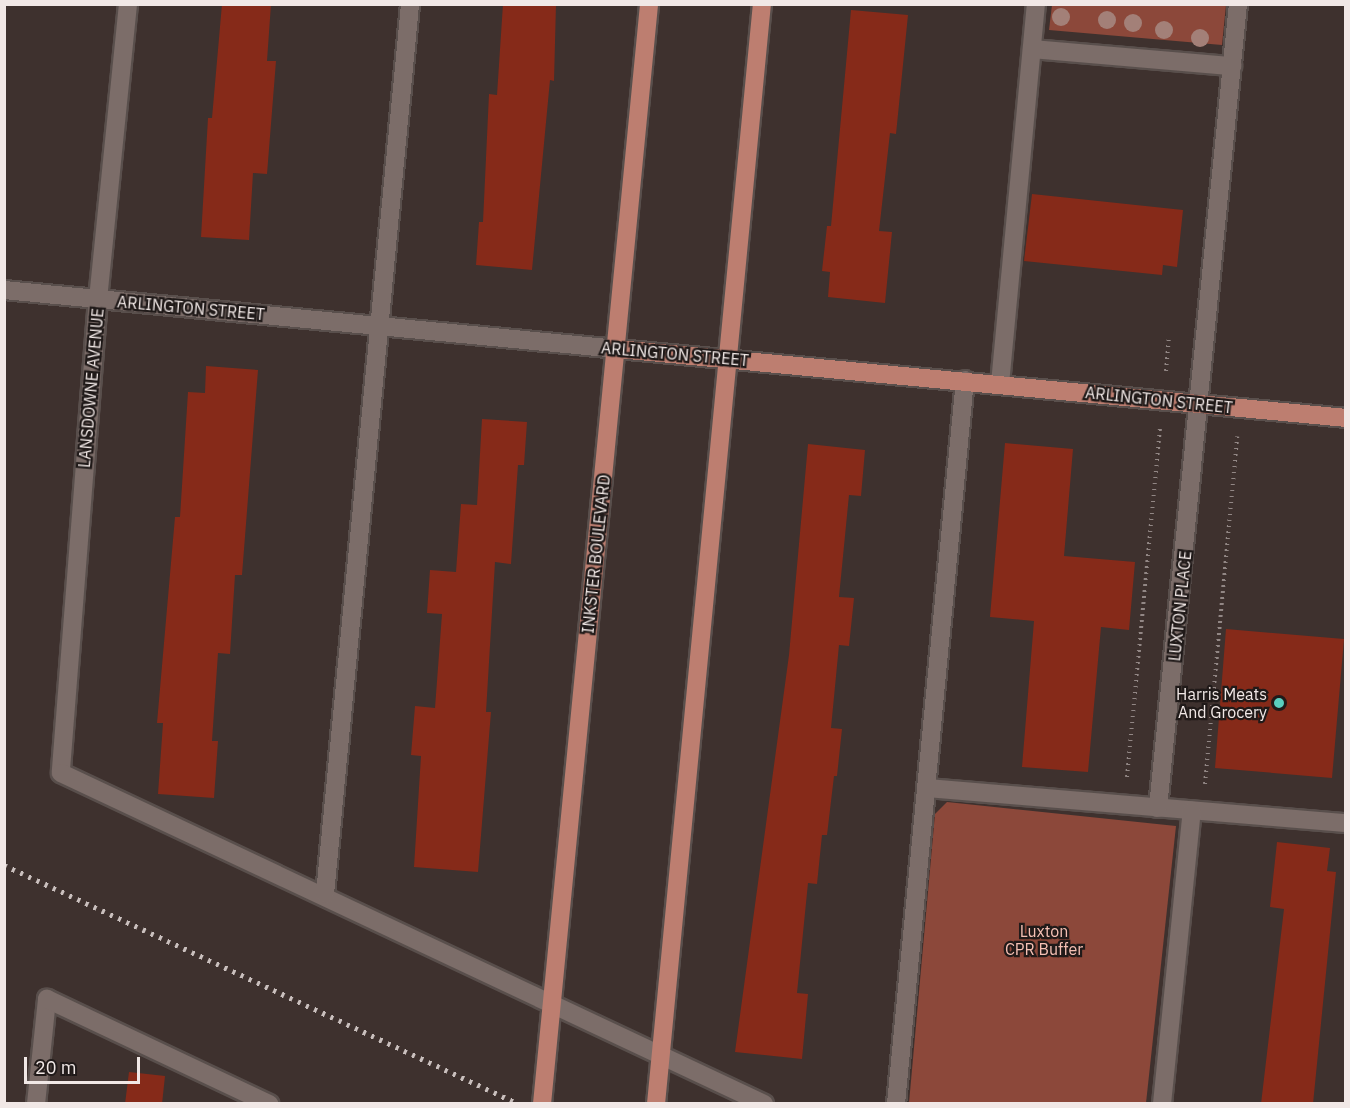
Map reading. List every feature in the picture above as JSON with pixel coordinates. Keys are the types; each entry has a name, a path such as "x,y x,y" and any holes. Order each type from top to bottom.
{"main road":[{"name":"INKSTER BOULEVARD","path":"542,1104 549,1001 618,349 649,4"},
{"path":"656,1104 762,4"},
{"name":"ARLINGTON STREET","path":"618,349 965,380 1346,418"}],"street":[{"name":"LANSDOWNE AVENUE","path":"128,4 98,299 61,773 325,894"},
{"path":"410,4 325,894 661,1052 764,1104"},
{"path":"1000,384 1036,4"},
{"name":"LUXTON PLACE","path":"1158,808 1201,405 1238,4"},
{"path":"1032,50 1233,66"},
{"name":"ARLINGTON STREET","path":"4,290 618,349"},
{"path":"896,1104 965,380"},
{"path":"927,788 1346,823"},
{"path":"1162,1104 1197,811"},
{"path":"36,1104 47,999 269,1104"}],"path":[{"path":"1124,805 1169,338"},
{"path":"1197,811 1238,408"}],"green space":[{"path":"1052,5 1226,5 1222,45 1049,30"},
{"name":"Luxton CPR Buffer","path":"947,802 1176,826 1146,1103 909,1103 935,814"}],"building":[{"path":"222,4 271,4 267,61 276,61 267,174 253,173 249,240 201,237 208,118 212,118"},
{"path":"503,4 556,4 554,81 550,80 532,270 476,265 479,222 483,222 489,94 497,95"},
{"path":"851,10 908,15 896,134 890,133 879,231 892,232 885,303 828,297 830,272 822,271 827,226 831,226"},
{"path":"1032,194 1183,210 1177,267 1163,265 1162,275 1024,261"},
{"path":"206,366 258,370 242,575 235,575 230,654 218,653 212,741 218,741 214,798 158,794 163,723 157,723 175,517 180,517 188,392 205,393"},
{"path":"482,419 527,422 524,465 518,465 511,564 495,562 486,712 491,712 478,872 414,867 421,756 411,755 415,706 435,708 442,614 427,613 430,570 456,572 461,504 477,505"},
{"path":"1005,443 1073,449 1064,556 1135,562 1129,630 1101,627 1088,772 1022,767 1034,621 990,617"},
{"path":"808,444 865,450 861,496 849,495 839,597 854,598 849,646 839,645 831,728 842,729 837,776 834,776 827,835 822,835 817,884 808,883 797,993 808,994 802,1059 735,1052 789,655"},
{"name":"Harris Meats And Grocery","path":"1226,629 1344,639 1332,778 1215,768"},
{"path":"1277,842 1330,848 1327,871 1336,872 1313,1104 1261,1104 1284,909 1270,907"},
{"path":"129,1072 165,1076 162,1104 125,1104"}],"railway":[{"path":"4,865 519,1104"}],"place":[{"name":"Harris Meats And Grocery","path":"1279,703"}]}
